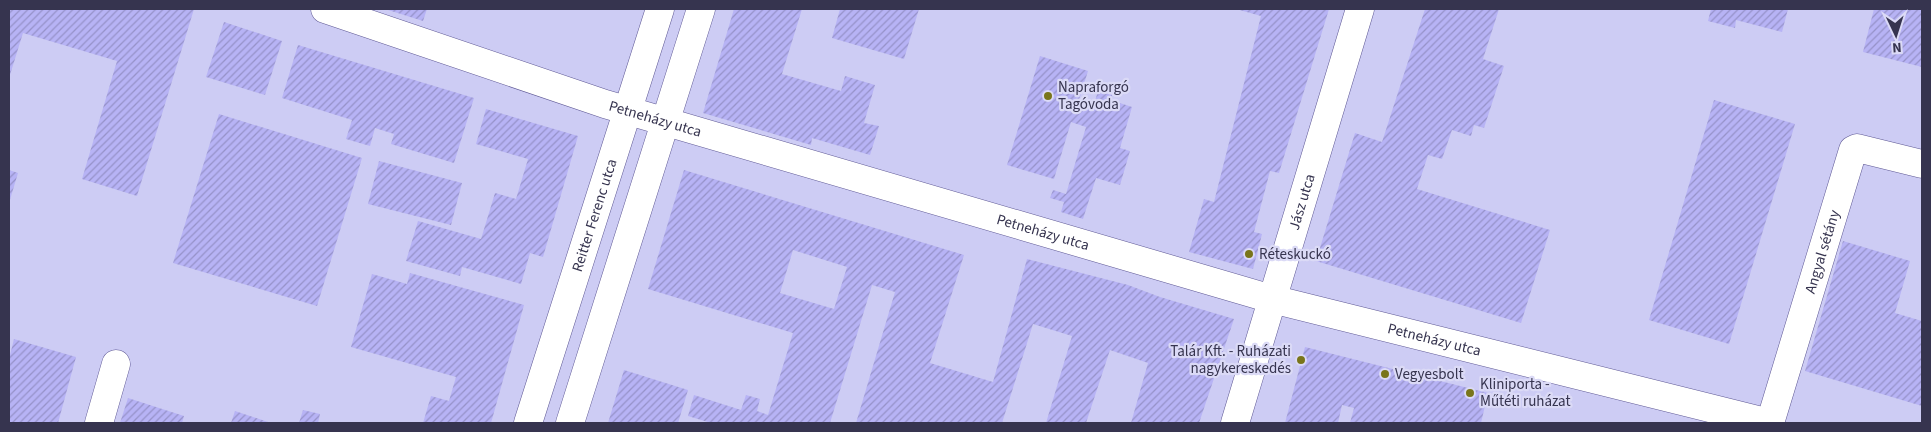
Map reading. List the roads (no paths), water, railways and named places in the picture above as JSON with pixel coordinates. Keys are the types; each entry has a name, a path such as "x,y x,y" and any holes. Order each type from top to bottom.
{"street":[{"name":"Petneházy utca","path":"325,9 628,111 1272,299 1770,423"},
{"name":"Reitter Ferenc utca","path":"528,423 660,9"},
{"path":"570,423 701,9"},
{"name":"Jász utca","path":"1235,423 1360,9"},
{"name":"Angyal sétány","path":"1770,423 1853,151 1856,148 1922,164"},
{"path":"98,423 116,364"}],"place":[{"name":"Napraforgó Tagóvoda","path":"1048,96"},
{"name":"Réteskuckó","path":"1249,254"},
{"name":"Talár Kft. - Ruházati nagykereskedés","path":"1301,360"},
{"name":"Vegyesbolt","path":"1385,374"},
{"name":"Kliniporta - Műtéti ruházat","path":"1470,393"}]}
